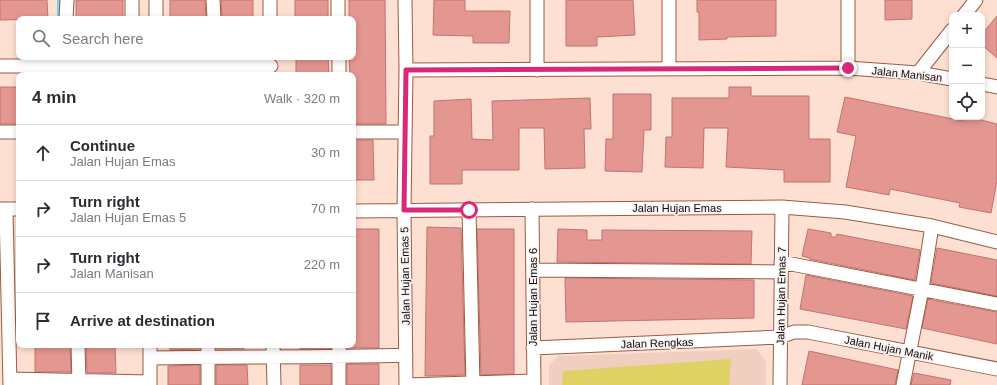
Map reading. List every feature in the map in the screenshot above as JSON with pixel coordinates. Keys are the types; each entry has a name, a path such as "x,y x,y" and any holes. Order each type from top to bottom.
{"street":[{"path":"66,0 66,16"},
{"path":"132,0 132,16"},
{"path":"156,0 156,16"},
{"path":"213,0 214,16"},
{"path":"270,0 270,16"},
{"path":"338,0 338,16"},
{"name":"Jalan Hujan Emas 5","path":"405,0 406,70 404,210 406,385"},
{"path":"537,0 537,70"},
{"path":"668,69 669,0"},
{"path":"848,0 848,68"},
{"path":"966,12 976,0"},
{"path":"918,73 949,34"},
{"path":"339,60 339,72"},
{"path":"0,66 66,61 214,62 271,66"},
{"name":"Jalan Manisan","path":"406,70 848,68 918,73 949,78"},
{"path":"985,85 997,87"},
{"path":"0,132 16,132"},
{"path":"356,132 405,132"},
{"name":"Jalan Hujan Emas","path":"356,211 782,208 845,212 932,226 997,242"},
{"name":"Jalan Hujan Emas 7","path":"780,385 782,208"},
{"path":"16,209 3,209 5,356 10,382 150,383 150,351 339,351 406,355"},
{"name":"Jalan Hujan Emas 6","path":"532,209 534,383"},
{"path":"469,210 473,384"},
{"path":"903,385 922,289 932,226"},
{"path":"533,270 781,267 922,289 997,304"},
{"name":"Jalan Hujan Manik","path":"780,337 794,332 808,332 997,369"},
{"name":"Jalan Rengkas","path":"534,348 780,337"},
{"path":"78,348 79,383"},
{"path":"208,351 208,385"},
{"path":"273,351 274,385"},
{"path":"339,351 339,385"},
{"path":"406,385 534,383"}],"shaded area":[{"path":"757,349 766,362 766,385 549,385 549,365 558,356"},
{"path":"731,359 729,385 562,385 563,371"}],"building":[{"path":"0,0 47,0 48,16 16,16 16,20 0,20"},
{"path":"76,0 123,0 123,16 76,16"},
{"path":"170,0 205,0 206,16 170,16"},
{"path":"221,0 253,0 253,16 222,16"},
{"path":"295,0 328,0 328,16 295,16"},
{"path":"349,0 385,0 386,124 356,124 356,72 350,72 349,60 356,60 356,16 349,16"},
{"path":"434,0 465,0 465,11 510,11 509,43 473,43 473,36 433,35"},
{"path":"566,0 633,0 635,35 597,37 597,46 566,46"},
{"path":"697,0 776,0 776,36 727,37 727,39 699,40 699,12 697,12"},
{"path":"885,0 912,0 912,19 885,20"},
{"path":"997,16 997,58 985,48 985,30"},
{"path":"296,60 328,60 329,72 296,72"},
{"path":"0,87 16,87 16,124 0,124"},
{"path":"729,87 751,87 751,96 809,96 809,139 830,139 830,182 784,182 784,170 726,167 728,128 704,128 703,168 665,167 666,137 672,137 672,98 729,98"},
{"path":"613,94 651,94 651,130 644,130 642,172 605,171 606,139 613,139"},
{"path":"845,97 949,118 949,120 981,120 997,124 997,181 991,213 959,207 960,203 890,189 889,195 846,187 856,136 837,132"},
{"path":"590,98 591,129 584,129 585,168 545,169 544,128 519,128 519,170 462,170 462,184 430,184 430,136 434,136 434,101 471,99 472,139 493,140 492,101"},
{"path":"356,140 373,140 374,180 356,180"},
{"path":"427,227 461,228 465,375 425,376"},
{"path":"356,229 379,229 379,348 356,348"},
{"path":"477,229 514,229 514,374 481,375"},
{"path":"558,229 587,230 587,240 602,240 602,230 752,231 751,264 557,262"},
{"path":"808,229 831,233 831,237 836,237 837,234 920,250 915,280 809,259 810,258 802,256"},
{"path":"937,248 997,260 997,296 931,283"},
{"path":"806,275 913,296 906,329 800,309"},
{"path":"565,278 754,280 754,318 566,322"},
{"path":"928,299 997,312 997,344 922,328"},
{"path":"35,348 70,348 71,372 35,372"},
{"path":"86,348 115,348 116,373 87,373"},
{"path":"170,348 200,348 200,349 170,350"},
{"path":"216,348 244,348 244,349"},
{"path":"300,348 331,348 331,349"},
{"path":"809,351 898,370 895,385 802,385"},
{"path":"347,364 379,364 379,385 347,385"},
{"path":"200,365 200,385 168,385 168,366"},
{"path":"216,365 247,365 248,385 216,385"},
{"path":"300,365 331,365 331,385 300,385"},
{"path":"914,373 951,380 950,385 911,385"}],"waterway":[{"path":"59,0 59,16"}],"route":[{"path":"469,210 404,210 406,70 848,68"}]}
